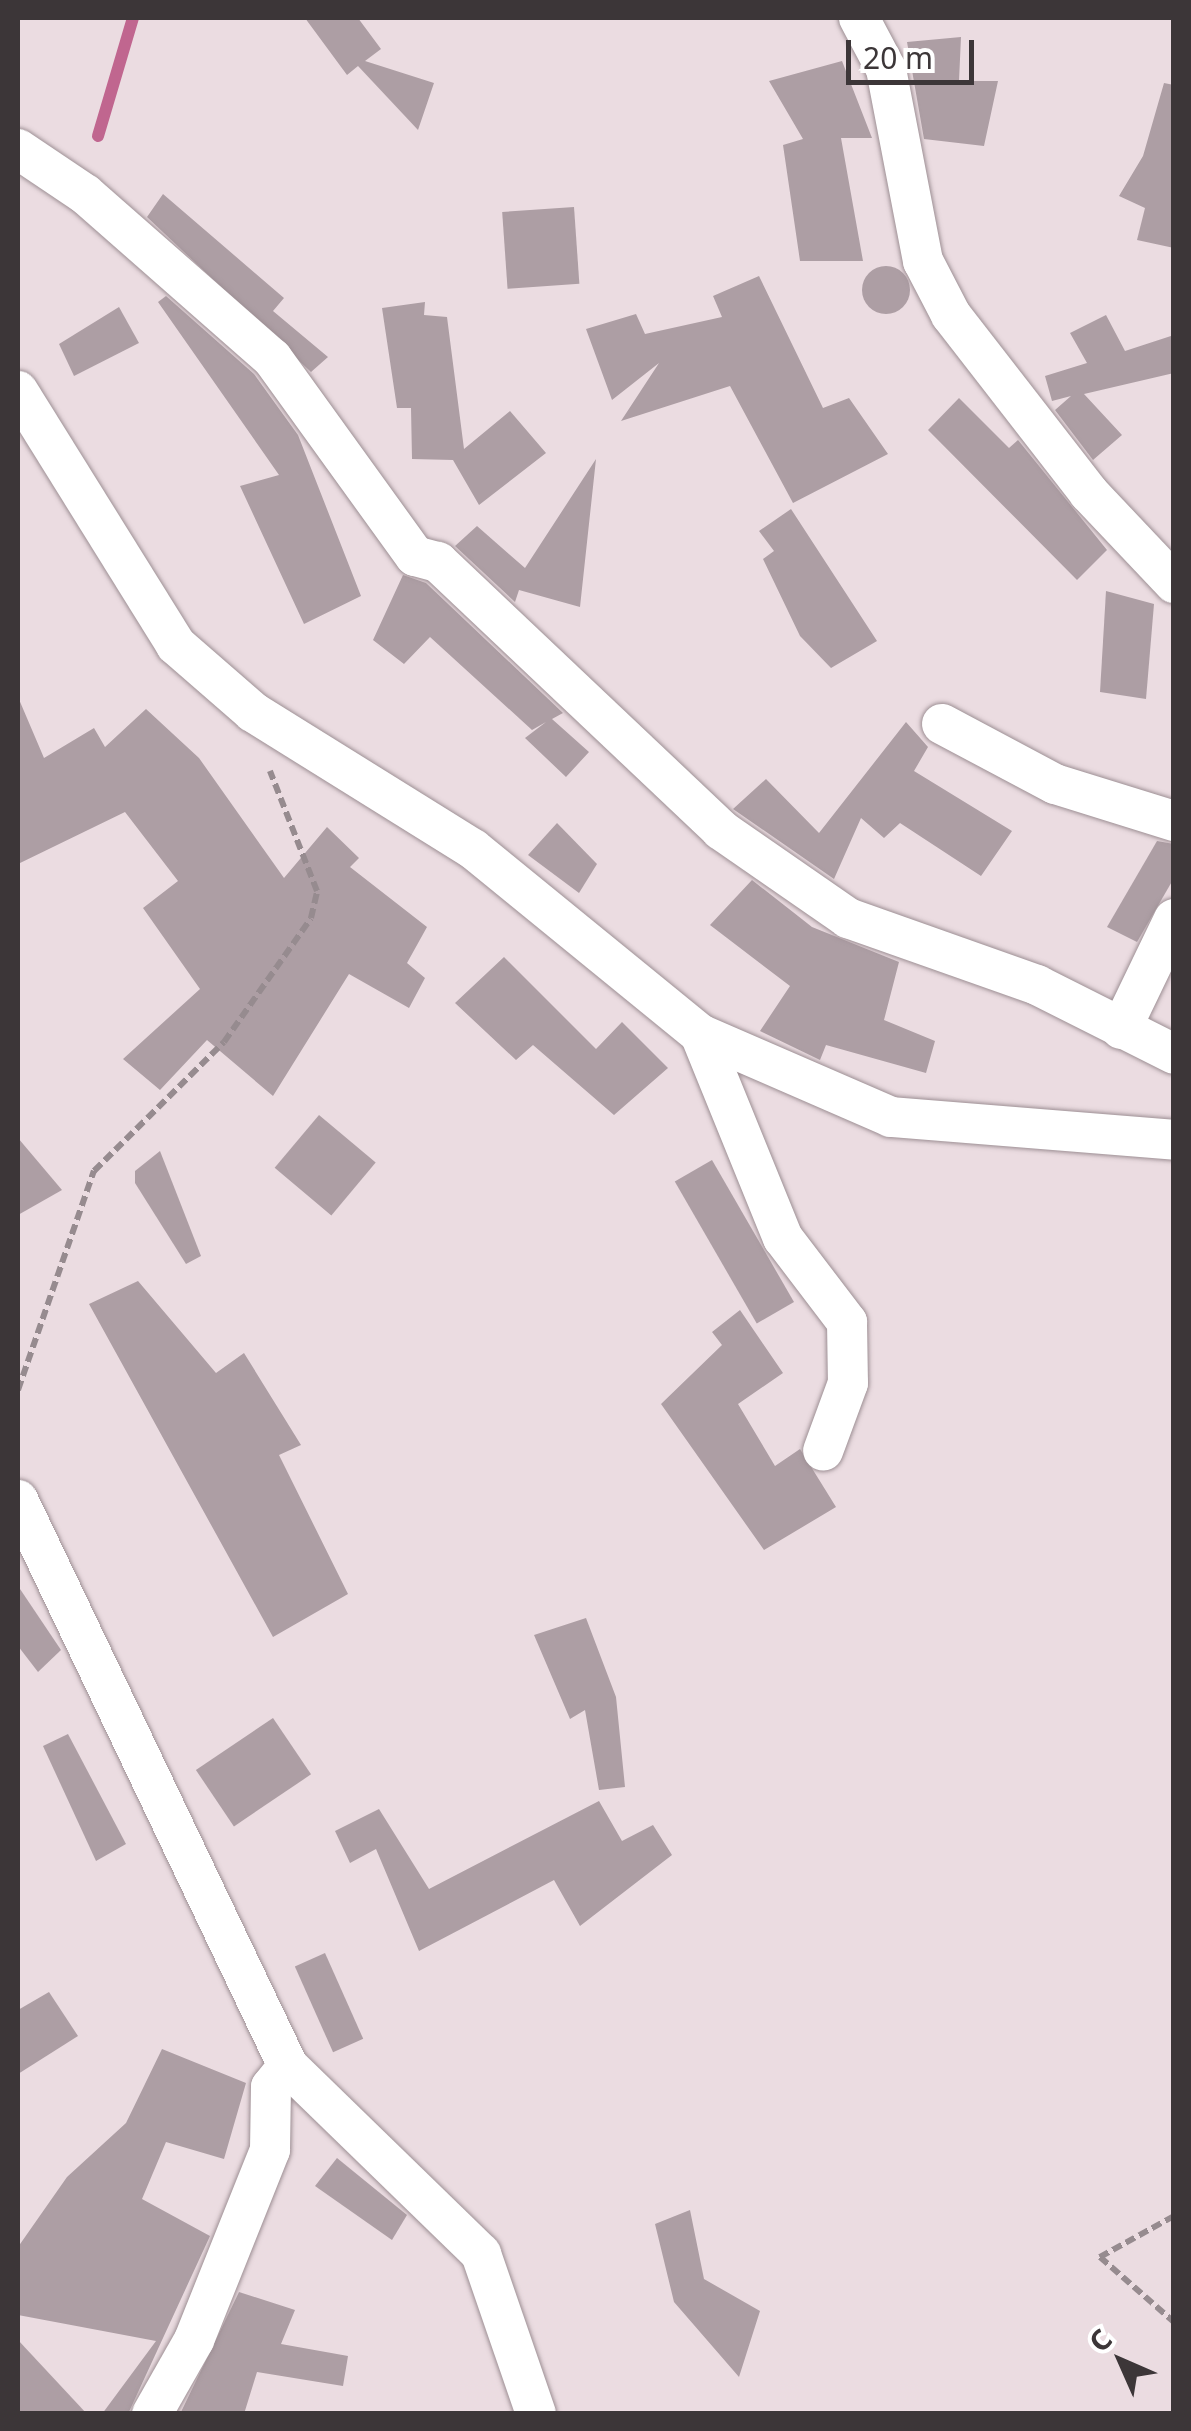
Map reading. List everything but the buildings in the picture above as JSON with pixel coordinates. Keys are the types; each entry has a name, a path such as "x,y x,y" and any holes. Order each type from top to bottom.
{"street":[{"path":"859,18 886,69 923,261 950,314 1089,494 1174,583"},
{"path":"18,149 85,194 272,358 415,556 438,562 721,830 848,918 1037,985 1174,1054"},
{"path":"18,392 176,645 253,712 473,850 700,1034 891,1116 1174,1140"},
{"path":"942,724 1055,784 1174,820"},
{"path":"1121,1029 1174,919"},
{"path":"700,1034 783,1238 848,1322 848,1383 823,1451"},
{"path":"18,1500 288,2066 481,2254 536,2414"},
{"path":"152,2414 194,2340 270,2150 271,2087 288,2066"}],"path":[{"path":"18,1390 94,1171 224,1042 310,918 318,891 253,712"},
{"path":"1174,2216 1100,2256 1174,2322"}],"waterway":[{"path":"98,136 133,18"}]}
